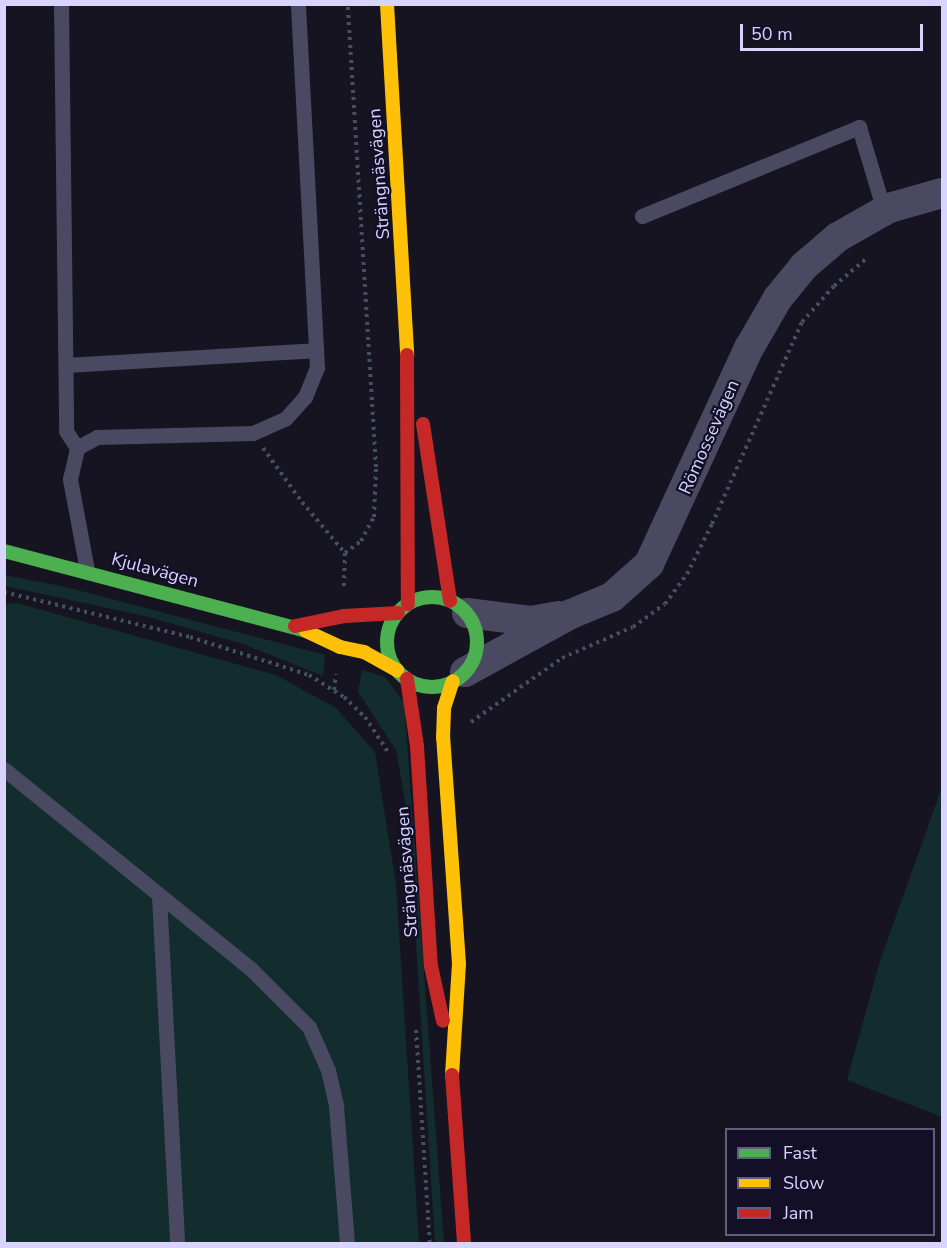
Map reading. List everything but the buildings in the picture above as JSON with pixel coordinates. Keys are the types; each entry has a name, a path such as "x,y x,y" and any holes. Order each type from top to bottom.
{"main road":[{"name":"Strängnäsvägen","path":"387,4 407,342 403,608"},
{"name":"Strängnäsvägen","path":"407,342 458,607"},
{"name":"Kjulavägen","path":"4,551 87,570 295,626 340,646 364,652 402,674"},
{"path":"436,597 458,607 477,636 473,661 459,677 428,687 402,674 387,640 403,608 436,597"},
{"name":"Kjulavägen","path":"295,626 344,616 403,608"},
{"name":"Strängnäsvägen","path":"402,674 417,746 431,966 451,1061 464,1244"},
{"name":"Strängnäsvägen","path":"451,1061 459,964 443,738 444,708 459,677"}],"street":[{"name":"Römossevägen","path":"459,677 571,614 612,597 649,564 749,348 778,298 804,266 838,237 884,211 926,195 942,193"},
{"path":"458,607 531,621 571,614"}],"lane":[{"path":"61,4 66,431 77,448 70,478 87,570"},
{"path":"77,448 97,437 253,433 285,419 305,397 317,368 298,4"},
{"path":"642,216 859,127 884,211"},
{"path":"66,365 316,350"},
{"path":"4,769 251,969 309,1027 328,1070 336,1106 347,1244"},
{"path":"159,896 177,1244"}],"path":[{"path":"345,553 361,541 374,517 375,467 348,4"},
{"path":"253,433 302,502 345,553 344,616"},
{"path":"4,592 117,617 288,667 327,686 365,717"}],"green space":[{"path":"4,575 66,587 325,655 323,676 243,644 149,617 5,586"},
{"path":"17,603 276,675 336,708 375,752 396,884 419,1243 5,1243 4,604"},
{"path":"362,670 385,677 404,702 444,1243 435,1243 408,817 396,750 358,692"},
{"path":"942,787 942,1117 847,1080 880,961"}],"traffic: fast":[{"path":"4,551 306,631"},
{"path":"432,597 449,601 464,610 473,625 477,642 473,659 464,674 449,683 432,687 415,683 400,674 391,659 387,642 391,625 400,610 415,601 432,597"}],"traffic: slow":[{"path":"387,4 407,355"},
{"path":"306,631 340,647 364,652 397,670"},
{"path":"452,1075 459,964 443,738 444,708 453,681"}],"traffic: jam":[{"path":"407,355 408,604"},
{"path":"423,424 450,601"},
{"path":"295,626 344,616 398,613"},
{"path":"407,679 417,746 431,966 443,1021"},
{"path":"452,1075 464,1244"}]}
